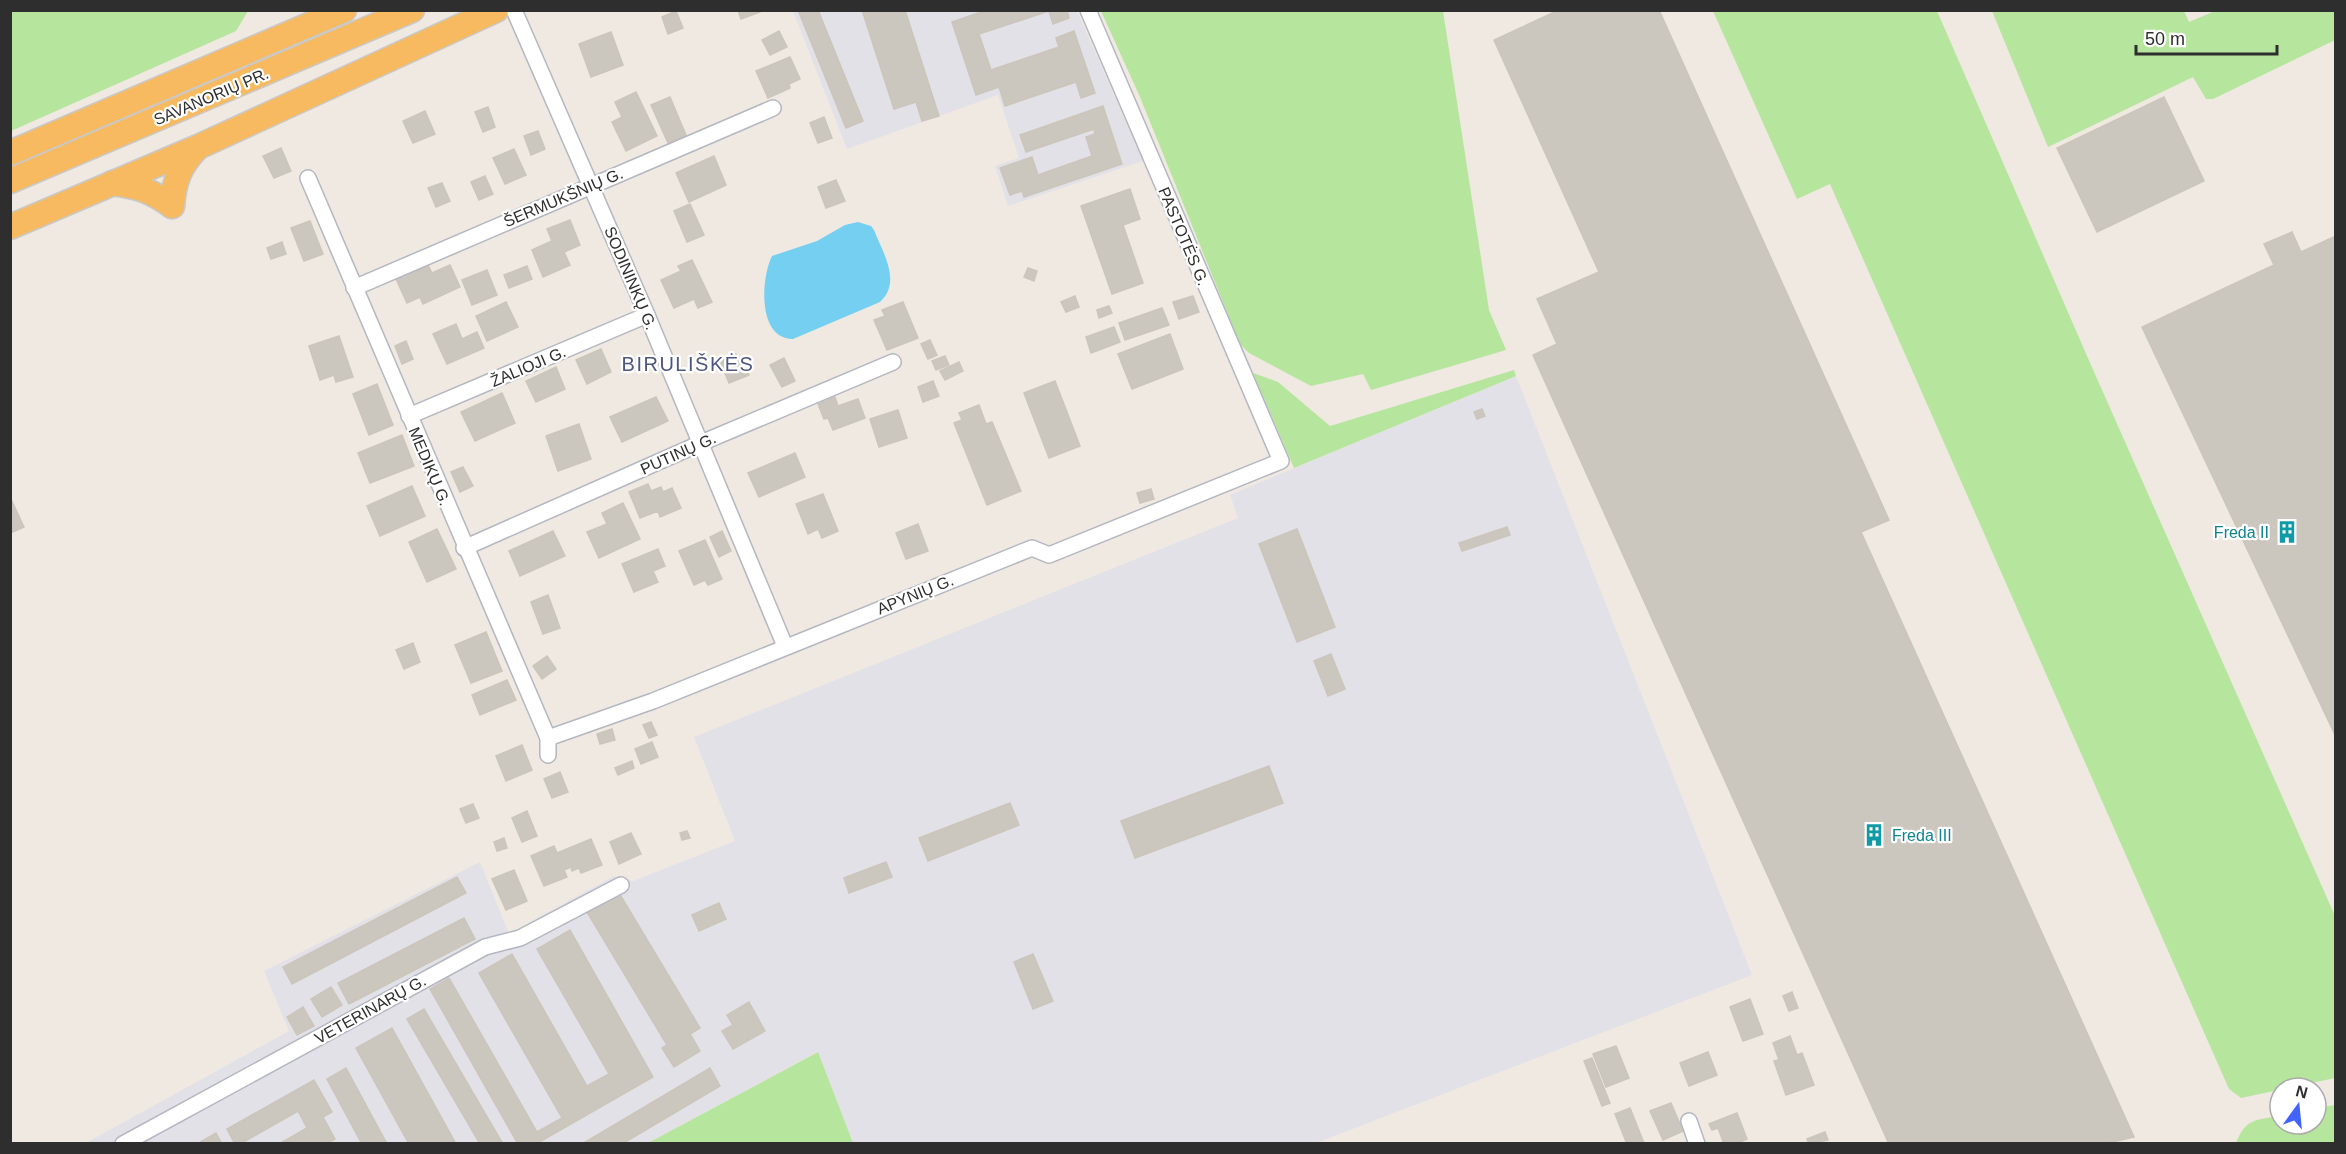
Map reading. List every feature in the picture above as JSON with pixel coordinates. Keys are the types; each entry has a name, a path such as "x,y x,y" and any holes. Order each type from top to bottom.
{"highway":[{"name":"SAVANORIŲ PR.","path":"10,153 344,10"},
{"name":"SAVANORIŲ PR.","path":"10,181 412,10"},
{"path":"10,226 198,147 496,10"},
{"path":"112,183 137,186 154,193 172,206 174,185 181,166 198,147"}],"street":[{"name":"SODININKŲ G.","path":"514,10 647,315 785,646"},
{"name":"PASTOTĖS G.","path":"1088,10 1281,461"},
{"name":"ŠERMUKŠNIŲ G.","path":"354,288 591,184 773,108"},
{"name":"MEDIKŲ G.","path":"308,178 464,548 548,738 548,755"},
{"name":"ŽALIOJI G.","path":"409,416 647,315"},
{"name":"PUTINŲ G.","path":"464,548 701,442 893,362"},
{"name":"APYNIŲ G.","path":"548,738 653,701 1032,548 1049,555 1281,461"},
{"name":"VETERINARŲ G.","path":"123,1143 485,947 520,938 621,885"},
{"path":"1689,1121 1697,1143"}],"shaded area":[{"path":"793,11 1077,11 1143,161 1008,206 995,166 1019,158 998,95 847,149"},
{"path":"1516,376 1752,975 1316,1143 853,1143 817,1052 648,1143 84,1144 289,1031 264,971 480,862 509,934 614,876 633,881 735,841 694,737 1238,518 1230,495"}],"green space":[{"path":"10,11 248,11 236,31 11,131"},
{"path":"1101,11 1443,11 1489,310 1506,350 1371,390 1363,374 1311,386 1249,353 1240,344 1140,97"},
{"path":"1713,11 1937,11 2335,916 2335,1078 2268,1076 2268,1092 2241,1098 2229,1089 1830,184 1797,199"},
{"path":"1992,11 2184,11 2189,22 2215,11 2335,11 2335,40 2213,99 2206,99 2193,77 2048,147"},
{"path":"1514,370 1516,376 1294,468 1253,373 1278,382 1330,426"},
{"path":"818,1052 853,1143 648,1143"},
{"path":"2335,1105 2335,1143 2236,1143 2248,1125 2268,1118 2268,1136 2328,1136 2328,1106"}],"water":[{"path":"858,222 871,226 886,258 890,286 886,294 880,302 793,339 781,336 773,329 765,306 764,292 772,256 817,241 845,225"}],"building":[{"path":"738,10 760,10 760,12 741,19"},
{"path":"798,10 818,10 863,121 846,128"},
{"path":"862,10 905,10 939,116 922,121 916,102 894,109"},
{"path":"987,10 1067,10 1069,18 1053,24 1049,11 979,34 991,70 1059,47 1056,38 1074,31 1095,93 1081,98 1076,82 1005,106 999,87 976,95 952,22"},
{"name":"Freda III","path":"1559,10 1659,10 1889,520 1861,532 2134,1137 2104,1144 1889,1144 1533,355 1557,344 1537,299 1599,272 1494,40"},
{"path":"676,11 683,28 668,34 662,17"},
{"path":"779,31 787,47 770,55 762,40"},
{"path":"611,32 623,65 591,77 579,44"},
{"path":"790,57 800,79 789,84 790,88 768,98 756,71"},
{"path":"636,92 657,136 626,151 612,122 622,117 615,102"},
{"path":"670,97 686,135 668,143 651,105"},
{"path":"2164,97 2204,181 2097,232 2057,148"},
{"path":"1103,106 1122,164 1024,197 1022,191 1010,195 1000,168 1032,157 1038,175 1092,156 1086,137 1095,134 1094,129 1026,152 1020,135"},
{"path":"488,107 495,127 483,132 475,112"},
{"path":"425,111 435,134 413,143 403,121"},
{"path":"824,117 832,138 818,143 810,123"},
{"path":"538,131 545,149 531,155 524,136"},
{"path":"281,148 291,171 274,178 263,156"},
{"path":"514,149 526,175 505,184 493,158"},
{"path":"714,156 726,185 689,202 676,173"},
{"path":"485,176 493,194 479,200 471,182"},
{"path":"836,180 845,201 826,208 818,187"},
{"path":"442,183 450,201 436,207 428,188"},
{"path":"1130,189 1140,219 1123,225 1143,283 1112,294 1081,206"},
{"path":"690,204 704,235 687,242 674,211"},
{"path":"570,220 580,245 564,252 570,265 543,277 532,250 552,241 547,229"},
{"path":"310,221 323,254 304,261 291,228"},
{"name":"Freda II","path":"2292,232 2301,252 2336,236 2336,737 2142,327 2274,265 2264,244"},
{"path":"282,242 286,254 271,259 267,248"},
{"path":"692,260 712,302 698,308 694,299 674,308 661,280 681,271 678,266"},
{"path":"428,265 432,273 450,265 460,287 423,304 420,297 407,303 396,279"},
{"path":"527,266 532,279 509,288 504,275"},
{"path":"1028,268 1037,271 1034,281 1024,277"},
{"path":"487,270 497,295 472,305 462,280"},
{"path":"1075,296 1079,307 1066,312 1061,302"},
{"path":"1193,296 1199,312 1179,319 1173,302"},
{"path":"506,302 518,327 487,341 476,316"},
{"path":"903,302 918,338 887,350 874,320 885,316 882,310"},
{"path":"1109,306 1112,313 1099,318 1097,310"},
{"path":"1162,308 1169,325 1125,340 1119,323"},
{"path":"456,324 462,339 477,332 484,348 447,364 433,334"},
{"path":"1114,327 1120,342 1091,353 1086,337"},
{"path":"1170,334 1183,369 1132,389 1118,354"},
{"path":"339,336 353,377 336,382 334,375 320,380 309,346"},
{"path":"930,340 937,355 928,359 921,344"},
{"path":"406,341 413,359 402,364 395,346"},
{"path":"601,349 611,372 587,384 576,360"},
{"path":"736,354 738,361 742,359 749,375 729,383 720,361"},
{"path":"945,356 949,365 936,370 932,361"},
{"path":"784,358 795,381 782,387 770,365"},
{"path":"959,362 963,371 945,380 940,371"},
{"path":"556,367 565,389 536,402 526,381"},
{"path":"933,381 939,396 923,402 918,387"},
{"path":"1055,381 1080,446 1049,458 1024,393"},
{"path":"377,384 393,425 369,435 353,394"},
{"path":"502,393 515,423 475,441 461,412"},
{"path":"656,397 668,421 622,442 610,417"},
{"path":"835,397 838,406 858,399 865,418 833,430 828,418 824,419 818,404"},
{"path":"979,405 986,424 992,422 1021,491 987,505 954,423 962,420 959,413"},
{"path":"1482,409 1485,416 1477,419 1474,412"},
{"path":"898,410 907,438 879,447 870,419"},
{"path":"579,424 591,459 558,471 546,436"},
{"path":"402,435 414,466 370,483 358,453"},
{"path":"795,453 805,477 759,497 748,473"},
{"path":"463,467 473,486 460,492 451,472"},
{"path":"648,484 651,491 661,487 663,492 672,488 681,508 660,517 658,511 640,518 629,492"},
{"path":"412,486 425,516 380,536 367,506"},
{"path":"1151,489 1154,499 1140,503 1137,493"},
{"path":"823,494 838,531 822,538 818,529 808,534 796,504"},
{"path":"10,497 24,527 10,533"},
{"path":"623,503 640,539 599,558 587,532 607,524 602,513"},
{"path":"918,524 928,551 906,559 896,533"},
{"path":"1507,527 1510,535 1462,551 1459,543"},
{"path":"437,529 456,569 427,582 409,542"},
{"path":"1297,529 1335,627 1297,642 1259,544"},
{"path":"553,531 565,556 520,576 509,551"},
{"path":"722,531 731,551 719,557 710,537"},
{"path":"705,540 722,579 708,585 705,580 694,585 679,551"},
{"path":"658,549 665,566 653,571 658,582 634,592 622,564"},
{"path":"548,595 560,628 543,634 531,602"},
{"path":"486,632 502,671 471,683 455,645"},
{"path":"413,643 420,662 404,669 396,650"},
{"path":"1331,654 1345,689 1328,696 1314,661"},
{"path":"547,656 556,669 542,679 533,666"},
{"path":"507,680 516,700 480,715 472,695"},
{"path":"651,722 657,735 649,738 643,725"},
{"path":"612,729 615,740 600,744 597,734"},
{"path":"652,742 658,757 641,764 635,749"},
{"path":"522,745 532,770 506,781 496,756"},
{"path":"632,761 634,768 618,775 615,768"},
{"path":"1269,766 1283,803 1135,858 1121,821"},
{"path":"560,772 568,792 552,798 544,779"},
{"path":"1010,803 1019,825 928,861 919,838"},
{"path":"473,804 479,818 466,823 460,809"},
{"path":"527,811 537,836 522,842 512,818"},
{"path":"687,831 690,838 682,840 680,833"},
{"path":"631,833 641,854 619,864 610,842"},
{"path":"504,838 507,848 497,851 494,842"},
{"path":"591,839 602,865 581,873 579,868 572,871 571,867 564,870 567,877 544,886 531,856 554,846 557,853"},
{"path":"886,862 892,877 849,893 844,878"},
{"path":"514,870 527,901 506,910 492,879"},
{"path":"457,877 466,893 292,984 283,967"},
{"path":"619,893 700,1028 690,1034 700,1051 674,1067 662,1048 667,1045 587,912"},
{"path":"719,903 726,919 699,931 692,915"},
{"path":"464,918 475,939 349,1004 338,983"},
{"path":"570,930 653,1077 536,1144 518,1144 430,989 449,978 537,1132 562,1118 479,973 512,954 587,1086 609,1074 537,949"},
{"path":"1033,954 1053,1001 1033,1009 1014,962"},
{"path":"331,987 342,1005 322,1017 311,999"},
{"path":"1792,992 1798,1008 1789,1011 1783,996"},
{"path":"1750,999 1763,1034 1743,1041 1730,1007"},
{"path":"749,1002 765,1031 733,1049 722,1031 733,1025 727,1015"},
{"path":"303,1007 314,1026 297,1035 287,1017"},
{"path":"424,1009 503,1144 480,1144 407,1019"},
{"path":"392,1028 456,1144 409,1144 356,1048"},
{"path":"1790,1036 1797,1055 1802,1053 1814,1085 1786,1095 1774,1061 1779,1060 1773,1043"},
{"path":"1616,1046 1629,1078 1606,1087 1593,1054"},
{"path":"1708,1052 1717,1075 1689,1086 1680,1063"},
{"path":"1592,1058 1610,1103 1602,1106 1584,1061"},
{"path":"346,1068 387,1144 362,1144 327,1079"},
{"path":"710,1068 720,1086 622,1144 582,1144"},
{"path":"314,1080 332,1112 323,1117 335,1139 326,1144 279,1144 307,1128 298,1111 240,1144 235,1144 227,1129"},
{"path":"1671,1103 1683,1131 1663,1140 1650,1111"},
{"path":"1630,1108 1643,1144 1627,1144 1615,1114"},
{"path":"1737,1113 1747,1139 1735,1144 1724,1144 1718,1128 1712,1130 1709,1124"},
{"path":"1825,1132 1828,1140 1809,1144 1807,1139"},
{"path":"216,1133 222,1144 197,1144"}],"place":[{"name":"Freda II","path":"2287,532"},
{"name":"Freda III","path":"1874,835"}],"district":[{"name":"BIRULIŠKĖS","path":"688,364"}]}
